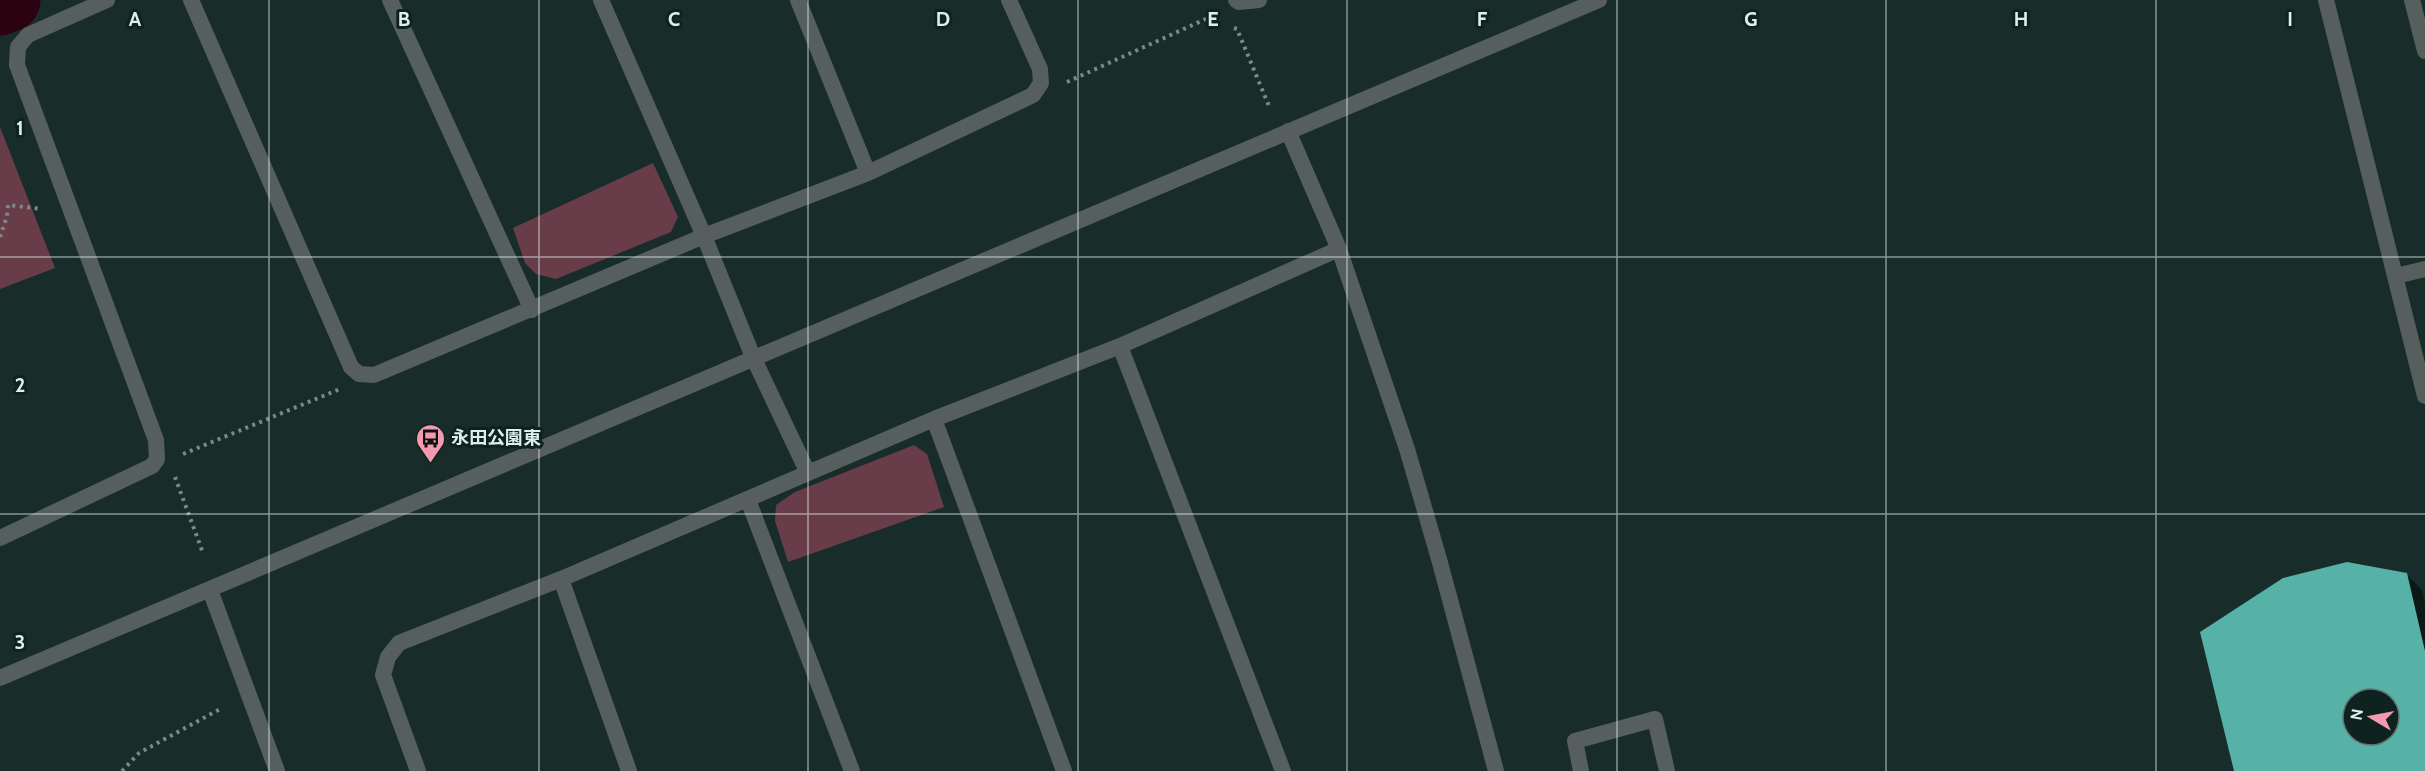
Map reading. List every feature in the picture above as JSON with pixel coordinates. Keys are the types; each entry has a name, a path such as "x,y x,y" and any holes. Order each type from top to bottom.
{"street":[{"path":"0,538 163,459 16,65 18,47 28,35 107,0"},
{"path":"191,0 351,367 359,374 374,375 704,236 868,172 1033,95 1041,83 1040,69 1009,0"},
{"path":"390,0 532,310"},
{"path":"601,0 704,236 753,357 808,473"},
{"path":"798,0 868,172"},
{"path":"1236,0 1239,2 1259,0"},
{"path":"0,678 1599,0"},
{"path":"2326,0 2425,396"},
{"path":"2412,0 2422,29 2425,51"},
{"path":"1288,131 1339,249 1407,449 1496,771"},
{"path":"418,771 383,675 388,657 399,644 561,579 934,419 1120,346 1339,249"},
{"path":"2396,276 2425,269"},
{"path":"1120,346 1283,771"},
{"path":"934,419 1064,771"},
{"path":"748,500 852,771"},
{"path":"561,579 629,771"},
{"path":"210,590 277,771"},
{"path":"1581,771 1575,741 1655,719 1668,771"}],"path":[{"path":"1041,83 1063,84 1209,18 1237,29 1269,106"},
{"path":"0,237 6,224 8,205 44,209 40,199"},
{"path":"203,553 163,459 344,388 359,374"},
{"path":"122,771 139,753 222,708"}],"shaded area":[{"path":"0,127 55,268 0,289"},
{"path":"653,163 678,217 671,232 556,279 536,274 525,263 513,228"},
{"path":"914,445 927,454 944,507 788,562 775,521 776,505 795,492"}],"building":[{"path":"2347,562 2407,573 2425,651 2425,771 2234,771 2200,632 2283,578"}],"waterway":[{"path":"0,4 9,0"}],"place":[{"name":"永田公園東","path":"430,464"}]}
